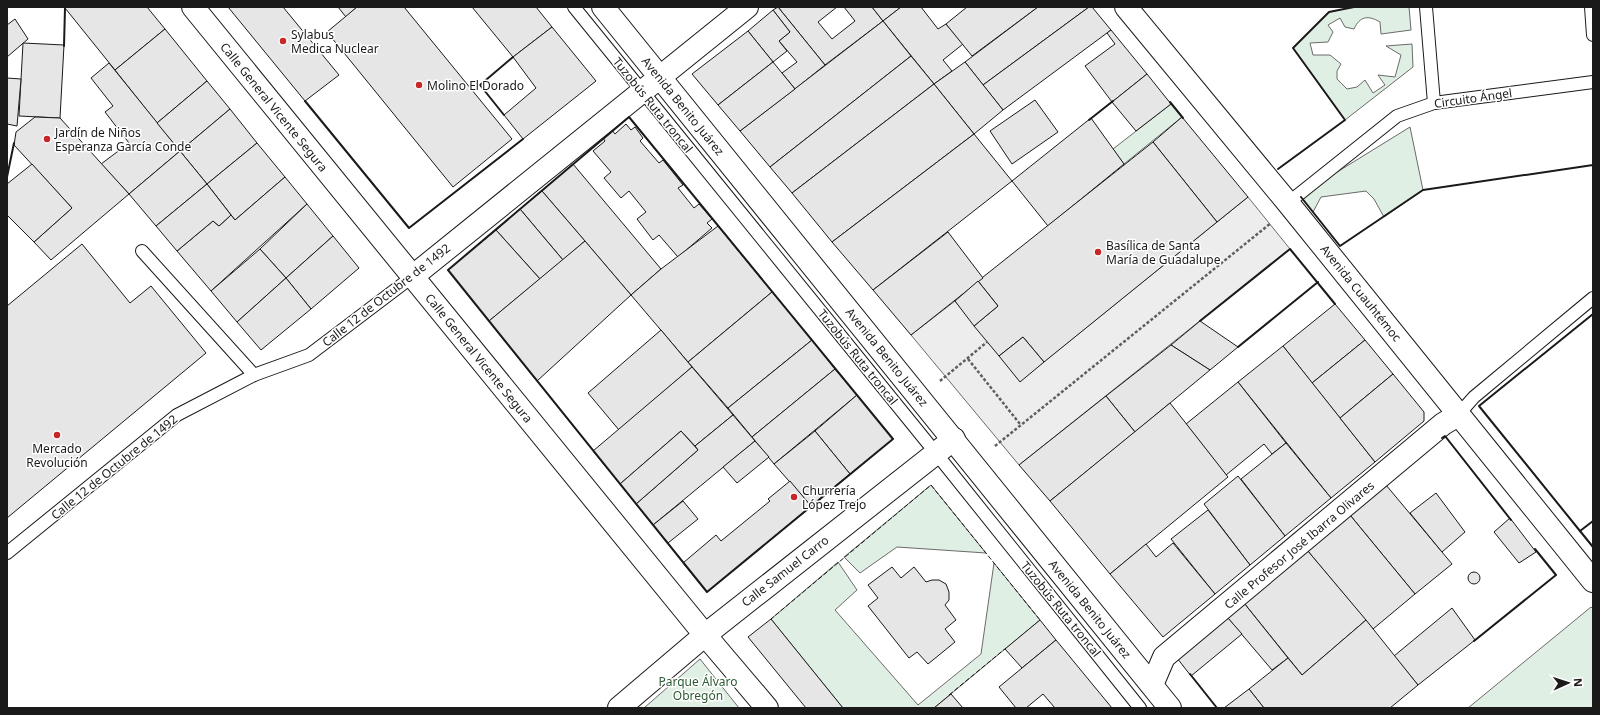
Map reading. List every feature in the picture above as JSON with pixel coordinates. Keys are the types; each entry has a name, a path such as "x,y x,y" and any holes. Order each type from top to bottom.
{"street":[{"name":"Calle General Vicente Segura","path":"193,7 412,277 766,708"},
{"name":"Avenida Benito Juárez","path":"603,7 954,439 975,468 1170,708"},
{"name":"Calle 12 de Octubre de 1492","path":"412,277 747,7"},
{"name":"Avenida Cuauhtémoc","path":"1126,7 1288,203 1593,581"},
{"name":"Calle Profesor José Ibarra Olivares","path":"1152,685 1164,656 1443,424 1458,415"},
{"name":"Calle Samuel Carro","path":"619,708 705,634 935,452 954,439"}],"lane":[{"name":"Tuzobús Ruta troncal","path":"574,7 935,452 1140,708"},
{"path":"1426,7 1434,103"},
{"path":"1590,7 1593,34"},
{"name":"Circuito Ángel","path":"1288,203 1397,116 1434,103 1593,82"},
{"path":"142,251 254,375"},
{"name":"Calle 12 de Octubre de 1492","path":"7,553 177,415 254,375 309,355 412,277"},
{"path":"1458,415 1474,397 1593,298"}],"path":[{"path":"995,446 1020,424 1274,221 1288,203"},
{"path":"940,381 987,342"},
{"path":"968,359 1020,424"}],"green space":[{"path":"1354,7 1409,7 1411,30 1381,34 1380,22 1372,18 1362,19 1354,29 1345,27 1340,18 1328,25 1333,32 1328,42 1310,43 1313,55 1330,55 1341,64 1337,71 1337,79 1347,89 1357,87 1365,80 1373,93 1385,85 1378,75 1395,77 1401,55 1386,46 1412,44 1413,67 1345,120 1293,48 1329,12"},
{"path":"1171,104 1182,117 1124,164 1113,149"},
{"path":"1410,127 1423,190 1384,217 1374,199 1366,191 1321,197 1313,212 1301,197 1308,190"},
{"path":"931,485 986,553 897,547 860,573 844,557"},
{"path":"838,562 857,590 835,610 918,705 981,654 994,563 1040,620 934,708 843,708 771,619"},
{"path":"1591,607 1593,609 1593,708 1468,708"},
{"name":"Parque Álvaro Obregón","path":"700,659 739,708 644,708"}],"shaded area":[{"path":"1248,197 1290,249 1019,465 911,335 955,301 1020,381"}],"building":[{"path":"147,7 165,29 115,70 65,8"},
{"name":"Sylabus Medica Nuclear","path":"228,7 283,7 339,75 305,101"},
{"path":"338,7 357,7 346,17"},
{"name":"Molino El Dorado","path":"357,7 404,7 512,139 453,187 327,32"},
{"path":"472,7 536,7 552,27 513,57"},
{"path":"778,7 837,7 818,22 832,39 855,21 844,7 872,7 883,21 825,65"},
{"path":"778,7 825,65 795,89 782,73 797,62 779,41 790,32 773,10"},
{"path":"872,7 901,7 883,21"},
{"path":"901,7 921,7 938,29 946,24 963,44 943,60 952,71 934,84 883,21"},
{"path":"967,7 1038,7 972,56 946,24"},
{"path":"1038,7 1089,7 983,85 965,62"},
{"path":"1089,7 1092,7 1111,30 1003,110 983,85"},
{"path":"773,10 790,32 779,41 787,51 773,62 748,31"},
{"path":"15,19 28,39 7,57 7,25"},
{"path":"883,21 911,56 770,167 740,131"},
{"path":"552,27 596,81 523,139 504,115 536,88 513,57"},
{"path":"165,29 207,81 157,123 115,70"},
{"path":"1111,30 1147,74 1112,102 1085,66 1115,44 1107,33"},
{"path":"748,31 773,62 718,105 692,74"},
{"path":"23,43 64,45 60,118 19,116"},
{"path":"911,56 934,84 792,193 770,167"},
{"path":"773,62 795,89 740,131 718,105"},
{"path":"965,62 1003,110 974,134 934,84"},
{"path":"109,63 180,151 129,194 101,164 129,143 105,112 113,106 91,78"},
{"path":"1147,74 1171,104 1136,131 1112,102"},
{"path":"7,78 21,79 17,126 7,124"},
{"path":"207,81 230,109 180,151 157,123"},
{"path":"934,84 974,134 832,242 792,193"},
{"path":"1035,100 1058,132 1012,164 990,131"},
{"path":"230,109 257,143 207,184 180,151"},
{"path":"35,117 60,118 129,194 51,260 34,242 72,208 14,145 16,132"},
{"path":"1182,117 1248,197 1217,222 1153,142"},
{"path":"1091,118 1124,164 1048,226 1012,181"},
{"path":"626,124 631,130 635,127 643,138 640,141 659,163 663,160 683,185 678,188 694,208 699,204 712,219 707,223 712,228 678,257 659,235 653,240 637,219 646,212 629,191 621,198 604,178 611,172 593,151 605,141 603,138 612,130 615,134"},
{"path":"974,134 1012,181 873,290 832,242"},
{"name":"Basílica de Santa María de Guadalupe","path":"1153,142 1217,222 1044,362 1023,337 999,356 974,326 998,306 978,281"},
{"path":"257,143 285,177 235,220 207,184"},
{"path":"180,151 207,184 156,226 129,194"},
{"path":"32,164 72,208 34,242 7,215 7,184"},
{"path":"573,164 661,269 631,295 542,191"},
{"path":"285,177 307,204 211,291 177,251 213,221 219,226 231,215 235,220"},
{"path":"207,184 231,215 219,226 213,221 177,251 156,226"},
{"path":"542,191 585,241 563,260 520,209"},
{"path":"307,204 333,236 286,278 260,249"},
{"path":"520,209 563,260 540,279 496,230"},
{"path":"718,226 772,292 688,362 631,295 661,269"},
{"path":"496,230 540,279 489,321 448,270"},
{"path":"948,232 983,278 911,335 873,290"},
{"path":"333,236 359,268 311,309 286,278"},
{"path":"585,241 631,295 537,381 489,321"},
{"name":"Mercado Revolución","path":"82,244 130,303 151,286 206,353 7,518 7,306"},
{"path":"260,249 286,278 237,322 211,291"},
{"path":"286,278 311,309 261,350 237,322"},
{"path":"978,281 998,306 974,326 955,301"},
{"path":"772,292 812,340 728,408 688,362"},
{"path":"1335,304 1365,340 1312,383 1283,346"},
{"path":"1200,321 1238,347 1210,370 1171,345"},
{"path":"661,330 692,367 619,430 588,393"},
{"path":"1023,337 1044,362 1020,382 999,356"},
{"path":"812,340 835,369 752,437 728,408"},
{"path":"1365,340 1393,374 1340,418 1312,383"},
{"path":"1171,345 1210,370 1135,432 1106,396"},
{"path":"1283,346 1375,462 1331,498 1238,382"},
{"path":"692,367 733,415 695,446 681,431 620,484 593,451"},
{"path":"835,369 857,395 774,464 752,437"},
{"path":"1393,374 1424,412 1424,421 1375,462 1340,418"},
{"path":"1238,382 1286,443 1272,454 1264,444 1226,475 1186,424"},
{"path":"857,395 893,439 850,474 815,431"},
{"path":"1106,396 1135,432 1050,501 1019,465"},
{"path":"1170,403 1228,477 1110,574 1050,501"},
{"path":"733,415 755,441 653,525 636,504 698,450 695,446"},
{"path":"681,431 698,450 636,504 620,484"},
{"path":"815,431 850,474 811,506 774,464"},
{"path":"755,441 769,457 737,483 723,467"},
{"path":"1286,443 1331,498 1285,536 1241,479"},
{"path":"1238,476 1285,536 1250,565 1204,504"},
{"path":"790,481 811,506 707,592 683,563 716,535 721,541 770,501 768,499"},
{"path":"1386,485 1452,564 1415,594 1350,515"},
{"path":"1436,493 1465,532 1442,552 1410,513"},
{"path":"683,501 698,519 668,543 653,525"},
{"path":"1208,510 1250,565 1215,594 1171,539"},
{"path":"1350,515 1415,594 1373,629 1307,550"},
{"path":"1510,518 1536,552 1519,563 1494,532"},
{"path":"1173,543 1215,594 1163,637 1110,574 1146,544 1156,557"},
{"path":"1307,550 1366,620 1302,675 1244,603"},
{"path":"892,567 901,578 914,567 926,582 939,580 946,584 949,592 949,600 945,605 956,620 945,629 955,642 928,664 917,652 909,658 868,606 878,598 868,585"},
{"path":"1474,572 1478,574 1480,578 1478,582 1474,584 1470,582 1468,578 1470,574"},
{"path":"1244,603 1288,658 1272,670 1227,617"},
{"path":"1452,608 1475,640 1418,685 1394,656"},
{"path":"1227,617 1242,634 1191,676 1177,658"},
{"path":"771,619 843,708 806,708 748,637"},
{"path":"1040,620 1056,640 1022,668 1005,649"},
{"path":"1366,620 1418,685 1390,708 1264,708 1249,689 1288,658 1302,675"},
{"path":"1056,640 1112,708 1055,708 1043,694 1026,708 1016,708 999,687"},
{"path":"1249,689 1264,708 1224,708"},
{"path":"951,694 963,708 934,708"}],"fence":[{"path":"772,620 771,619 931,485 1040,620 1039,621"},
{"path":"949,695 1006,648"}],"wall":[{"path":"1278,169 1345,120 1293,48 1329,12 1354,7"},
{"path":"64,46 65,8"},
{"path":"504,115 480,85 513,57"},
{"path":"305,101 409,228 523,139"},
{"path":"1089,120 1113,101"},
{"path":"1170,102 1183,118"},
{"path":"629,117 893,439 707,592 448,270 629,117"},
{"path":"7,177 14,143"},
{"path":"1301,197 1340,246 1423,190 1593,165"},
{"path":"1200,321 1290,249 1335,304"},
{"path":"1238,347 1318,282"},
{"path":"1593,314 1479,406 1580,531 1593,521"},
{"path":"1442,438 1445,436 1511,520"},
{"path":"1580,531 1593,547"},
{"path":"1474,641 1556,575 1535,549"},
{"path":"1190,674 1217,708"}],"place":[{"name":"Sylabus Medica Nuclear","path":"283,41"},
{"name":"Molino El Dorado","path":"419,85"},
{"name":"Jardín de Niños Esperanza García Conde","path":"47,139"},
{"name":"Basílica de Santa María de Guadalupe","path":"1098,252"},
{"name":"Mercado Revolución","path":"57,435"},
{"name":"Churrería López Trejo","path":"794,497"}]}
